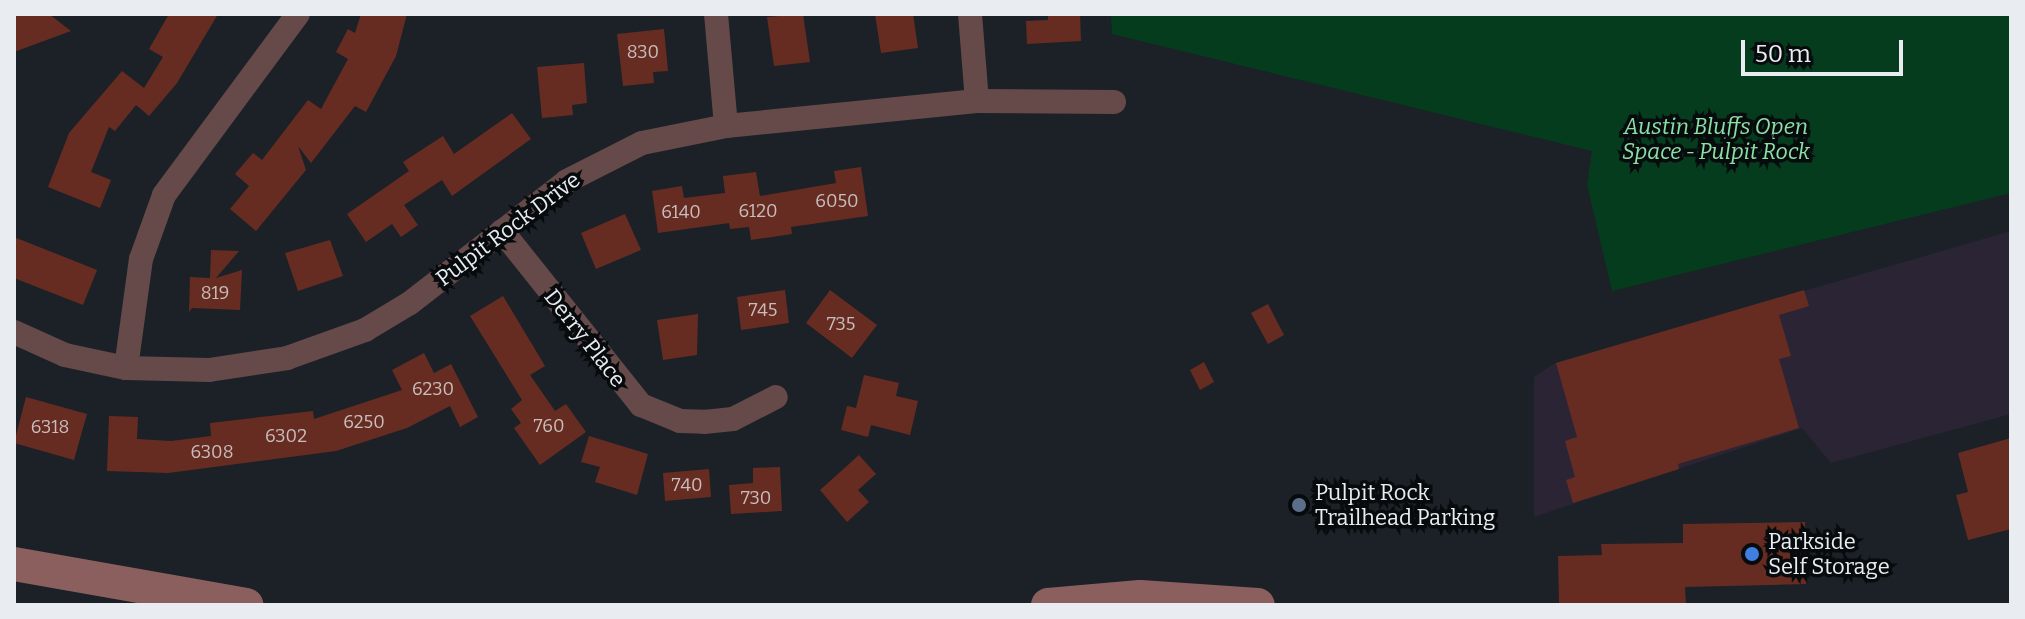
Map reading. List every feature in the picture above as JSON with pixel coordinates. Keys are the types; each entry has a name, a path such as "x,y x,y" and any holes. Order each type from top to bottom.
{"main road":[{"path":"14,564 246,605"},
{"path":"1048,605 1140,597 1258,605"}],"street":[{"path":"126,368 141,259 164,195 298,14"},
{"path":"716,14 726,126"},
{"path":"970,14 977,101"},
{"name":"Pulpit Rock Drive","path":"14,332 65,355 126,368 247,366 322,346 365,330 410,303 567,181 614,155 668,136 726,126 977,101 1114,102"},
{"name":"Derry Place","path":"502,231 641,405 680,421 704,422 733,419 776,397"}],"shaded area":[{"path":"2011,231 2011,414 1831,463 1802,428 1534,517 1534,377 1555,363"}],"green space":[{"name":"Austin Bluffs Open Space - Pulpit Rock","path":"1111,14 2011,14 2011,193 1612,291 1587,185 1592,151 1112,34"}],"building":[{"path":"14,14 49,14 71,31 14,52"},
{"path":"169,14 218,14 177,83 149,116 136,105 115,131 109,127 91,172 111,180 100,208 48,187 69,133 122,71 144,88 163,57 149,49"},
{"path":"361,14 407,14 396,56 366,112 355,106 311,163 298,146 306,170 256,231 230,209 249,186 235,174 253,153 262,160 308,100 321,109 348,59 336,52 348,29 355,33"},
{"path":"803,14 810,62 774,66 767,17"},
{"path":"875,14 913,14 918,48 881,53"},
{"path":"1048,14 1080,14 1081,41 1027,44 1026,21 1048,20"},
{"path":"664,29 668,71 653,72 654,83 623,86 617,34"},
{"path":"584,63 587,103 572,105 573,115 542,118 537,67"},
{"path":"512,113 531,139 452,196 442,180 404,205 418,225 401,237 392,224 366,242 347,214 409,171 403,162 443,136 454,154"},
{"path":"861,167 868,216 791,227 792,234 751,240 749,227 730,229 729,223 658,233 652,191 682,186 684,198 725,193 723,176 756,172 760,196 836,183 834,171"},
{"path":"625,214 641,250 596,269 581,233"},
{"path":"14,237 97,270 83,305 14,278"},
{"path":"330,240 343,276 298,291 285,253"},
{"path":"211,250 239,251 216,278 242,270 240,310 192,308 189,312 190,277 210,278"},
{"path":"785,290 789,323 741,330 737,297"},
{"path":"830,290 877,325 852,358 806,323"},
{"path":"1804,290 1809,306 1779,315 1791,356 1779,359 1799,428 1678,464 1679,469 1573,503 1566,480 1575,477 1565,441 1577,437 1556,363"},
{"path":"503,296 545,366 530,375 555,411 566,404 586,432 540,465 514,428 521,423 511,409 522,400 470,316"},
{"path":"1268,304 1284,335 1268,344 1251,313"},
{"path":"698,314 697,355 663,360 657,320"},
{"path":"424,353 434,373 451,364 478,417 460,427 450,406 407,428 336,451 168,473 107,471 109,416 138,417 137,439 171,441 211,436 210,423 313,411 314,419 402,390 392,370"},
{"path":"1204,362 1214,382 1200,390 1190,370"},
{"path":"864,375 899,383 896,396 918,401 910,435 871,425 868,437 841,430 847,406 856,408"},
{"path":"26,397 87,414 74,460 14,443"},
{"path":"589,436 648,454 637,495 595,482 600,467 581,462"},
{"path":"2011,438 2011,529 1968,540 1956,495 1968,492 1958,453"},
{"path":"859,455 876,474 858,490 869,502 847,522 820,490"},
{"path":"780,467 782,511 731,514 729,485 753,483 753,468"},
{"path":"709,469 711,497 665,501 663,473"},
{"path":"1805,522 1806,584 1685,587 1686,605 1559,605 1558,556 1602,555 1601,544 1683,543 1683,524"}],"place":[{"name":"Pulpit Rock Trailhead Parking","path":"1299,505"},
{"name":"Parkside Self Storage","path":"1752,554"}]}
